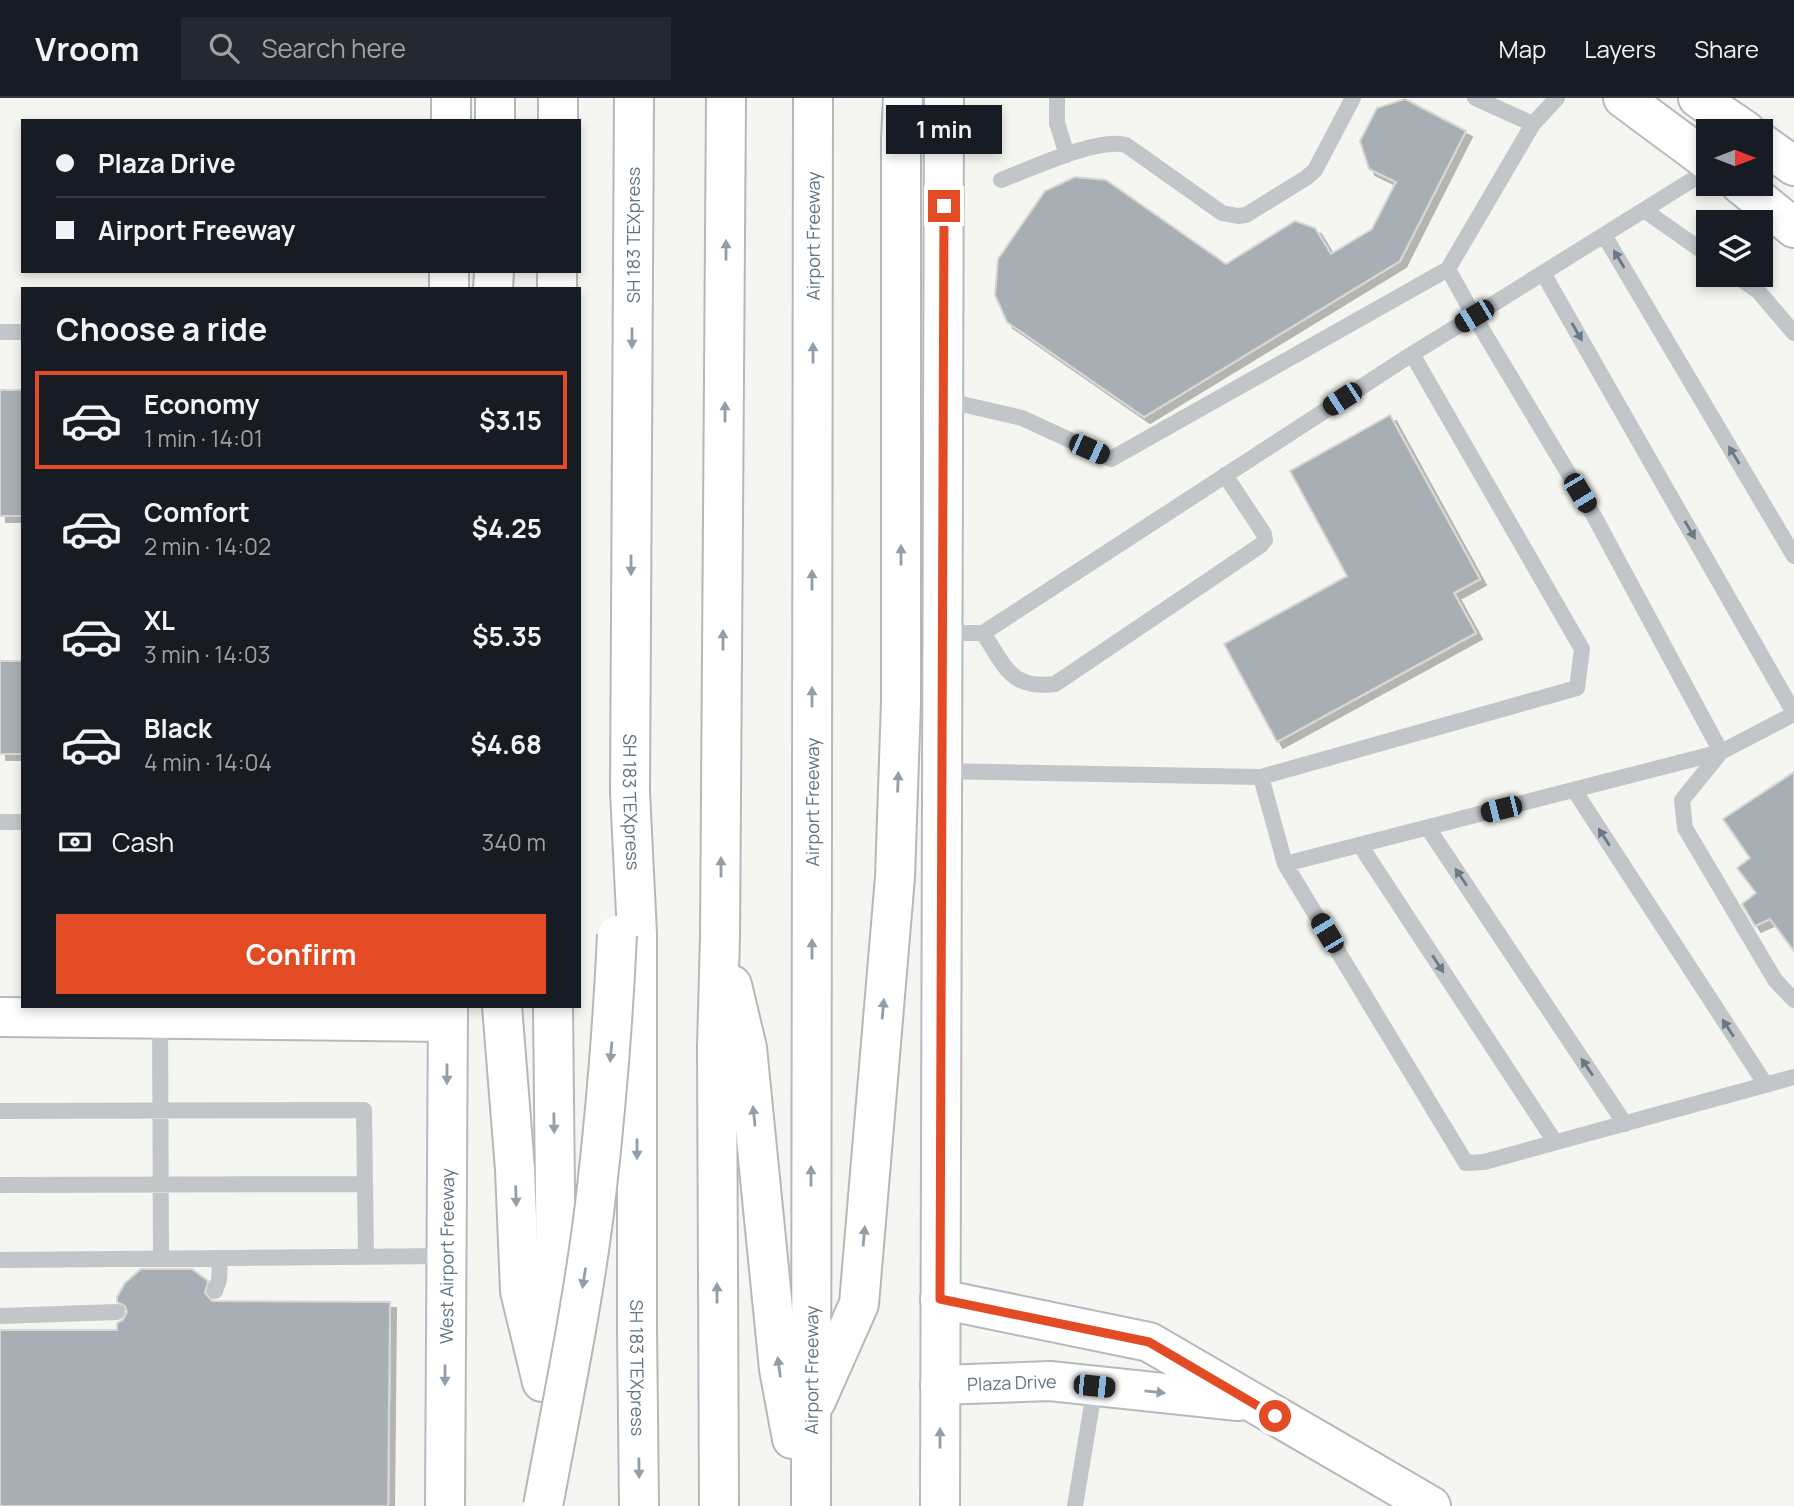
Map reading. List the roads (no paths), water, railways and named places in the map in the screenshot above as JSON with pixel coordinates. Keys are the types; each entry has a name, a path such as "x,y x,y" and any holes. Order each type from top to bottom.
{"main road":[{"path":"451,98 451,119"},
{"path":"495,98 495,119"},
{"path":"558,98 558,119"},
{"name":"SH 183 TEXpress","path":"634,98 627,934 639,1506"},
{"path":"726,98 720,936 732,1048 779,1369 805,1506"},
{"name":"Airport Freeway","path":"811,1506 813,98"},
{"path":"810,1416 859,1304 895,877 901,702 901,140 904,98"},
{"path":"940,1506 944,98"},
{"path":"1623,98 1696,151"},
{"path":"1698,98 1729,119"},
{"path":"1773,151 1794,166"},
{"path":"1755,196 1794,228"},
{"path":"543,1506 576,1329 596,1198 627,934"},
{"path":"502,1008 515,1169 520,1291 558,1450"},
{"path":"553,1008 559,1506"},
{"path":"0,1017 447,1014"},
{"name":"West Airport Freeway","path":"445,1506 447,1014"},
{"path":"719,1506 717,1362 732,1048"},
{"name":"Plaza Drive","path":"940,1299 1149,1342 1419,1503"},
{"name":"Plaza Drive","path":"940,1385 1050,1381 1251,1402"}],"lane":[{"path":"1057,98 1057,123 1067,155"},
{"path":"1001,180 1067,155 1110,143 1126,145 1222,213 1246,215 1315,170 1353,98"},
{"path":"1475,98 1533,124"},
{"path":"943,400 1022,418 1111,458 1448,269 1533,124 1557,98"},
{"path":"942,633 983,633 1412,354 1696,178"},
{"path":"1644,210 1696,247"},
{"path":"1604,235 1794,556"},
{"path":"1448,269 1594,516 1721,752"},
{"path":"1285,864 1721,752 1794,713 1544,273"},
{"path":"1753,287 1794,333"},
{"path":"0,332 21,332"},
{"path":"941,771 1261,777 1577,688 1582,649 1412,354"},
{"path":"983,633 1011,674 1020,682 1036,687 1055,684 1261,545 1265,540 1264,534 1225,475"},
{"path":"1721,752 1682,800 1685,828 1775,980 1794,1000"},
{"path":"1261,777 1285,864 1466,1163 1484,1162 1794,1077"},
{"path":"1574,790 1766,1085"},
{"path":"0,822 21,822"},
{"path":"1428,828 1625,1124"},
{"path":"1360,845 1555,1142"},
{"path":"160,1018 161,1258"},
{"path":"0,1111 364,1110 366,1257"},
{"path":"0,1185 365,1184"},
{"path":"0,1260 446,1256"},
{"path":"215,1291 219,1280 220,1258"},
{"path":"0,1316 117,1312"},
{"path":"1075,1506 1094,1386"}]}
